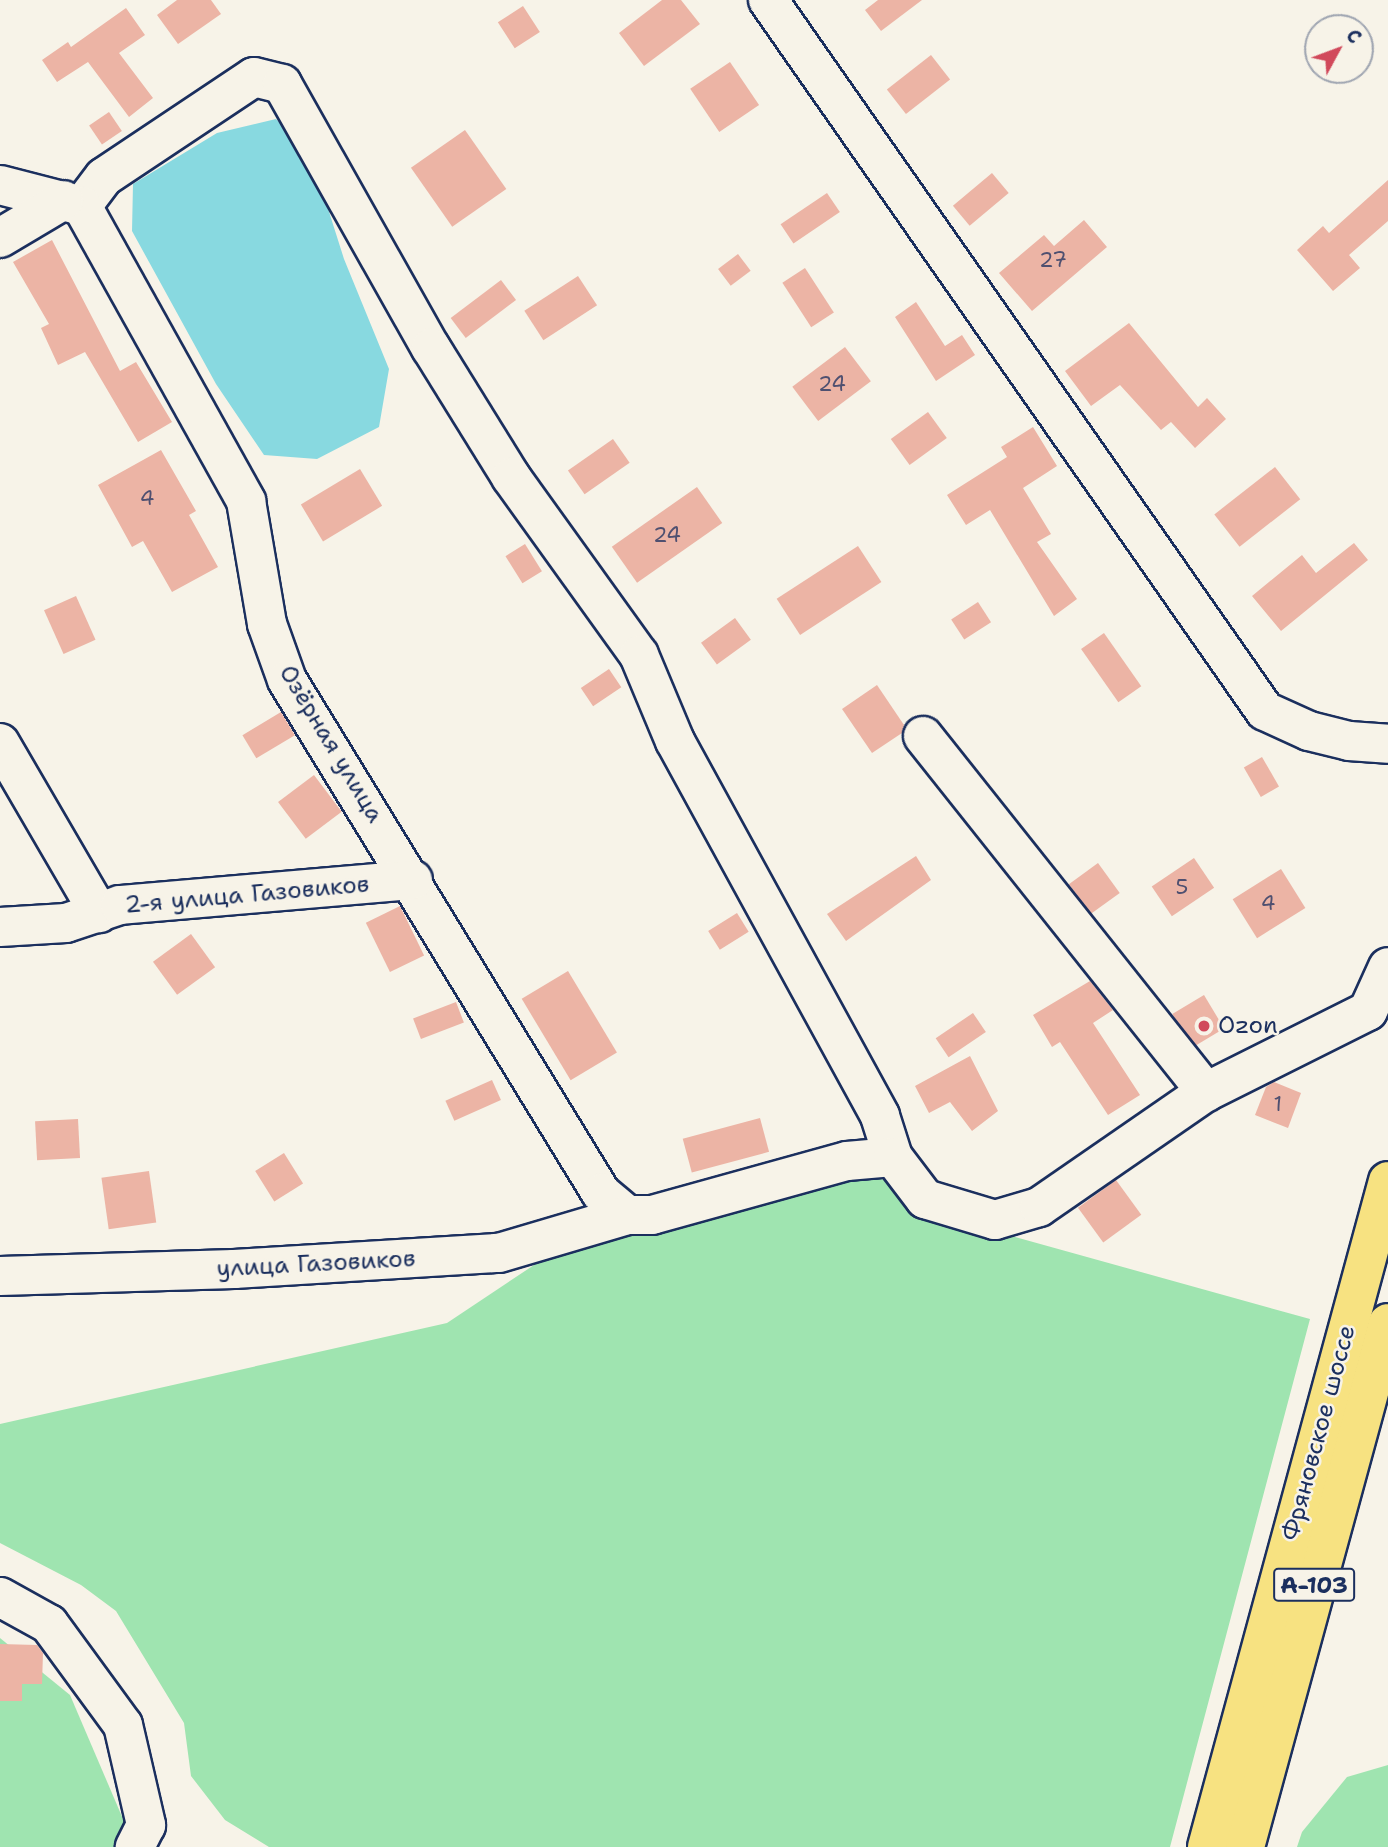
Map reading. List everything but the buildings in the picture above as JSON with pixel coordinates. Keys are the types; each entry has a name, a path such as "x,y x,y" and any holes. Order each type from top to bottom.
{"main road":[{"name":"Фряновское шоссе","path":"1207,1847 1388,1181"},
{"name":"Фряновское шоссе","path":"1245,1847 1388,1323"}],"street":[{"path":"768,0 1265,711 1309,731 1388,744"},
{"path":"0,238 73,203 104,177 254,77 282,84 445,372 511,477 639,655 676,741 880,1116 893,1157 925,1199 995,1220 1039,1207 1206,1092 1368,1011 1388,967"},
{"path":"0,185 73,203"},
{"name":"Озёрная улица","path":"73,203 246,500 267,624 287,680 413,880 601,1193 627,1215"},
{"path":"923,736 1206,1092"},
{"path":"0,743 99,913"},
{"name":"2-я улица Газовиков","path":"0,928 66,923 120,905 413,880"},
{"name":"улица Газовиков","path":"0,1276 234,1269 499,1253 627,1215 652,1215 847,1161 893,1157"},
{"path":"0,1597 49,1624 124,1725 146,1825 135,1847"}],"green space":[{"path":"865,1175 950,1196 1015,1237 1310,1319 1170,1847 269,1847 225,1820 191,1776 184,1723 116,1611 81,1585 0,1543 0,1424 447,1323 543,1259 770,1189"},
{"path":"0,1638 70,1695 135,1847 0,1847"},
{"path":"1388,1765 1388,1847 1297,1847 1302,1832 1347,1777"}],"water":[{"path":"276,119 311,155 344,259 389,369 379,427 317,459 264,455 216,384 132,231 133,184 217,133"}],"place":[{"name":"Ozon","path":"1204,1026"}]}
